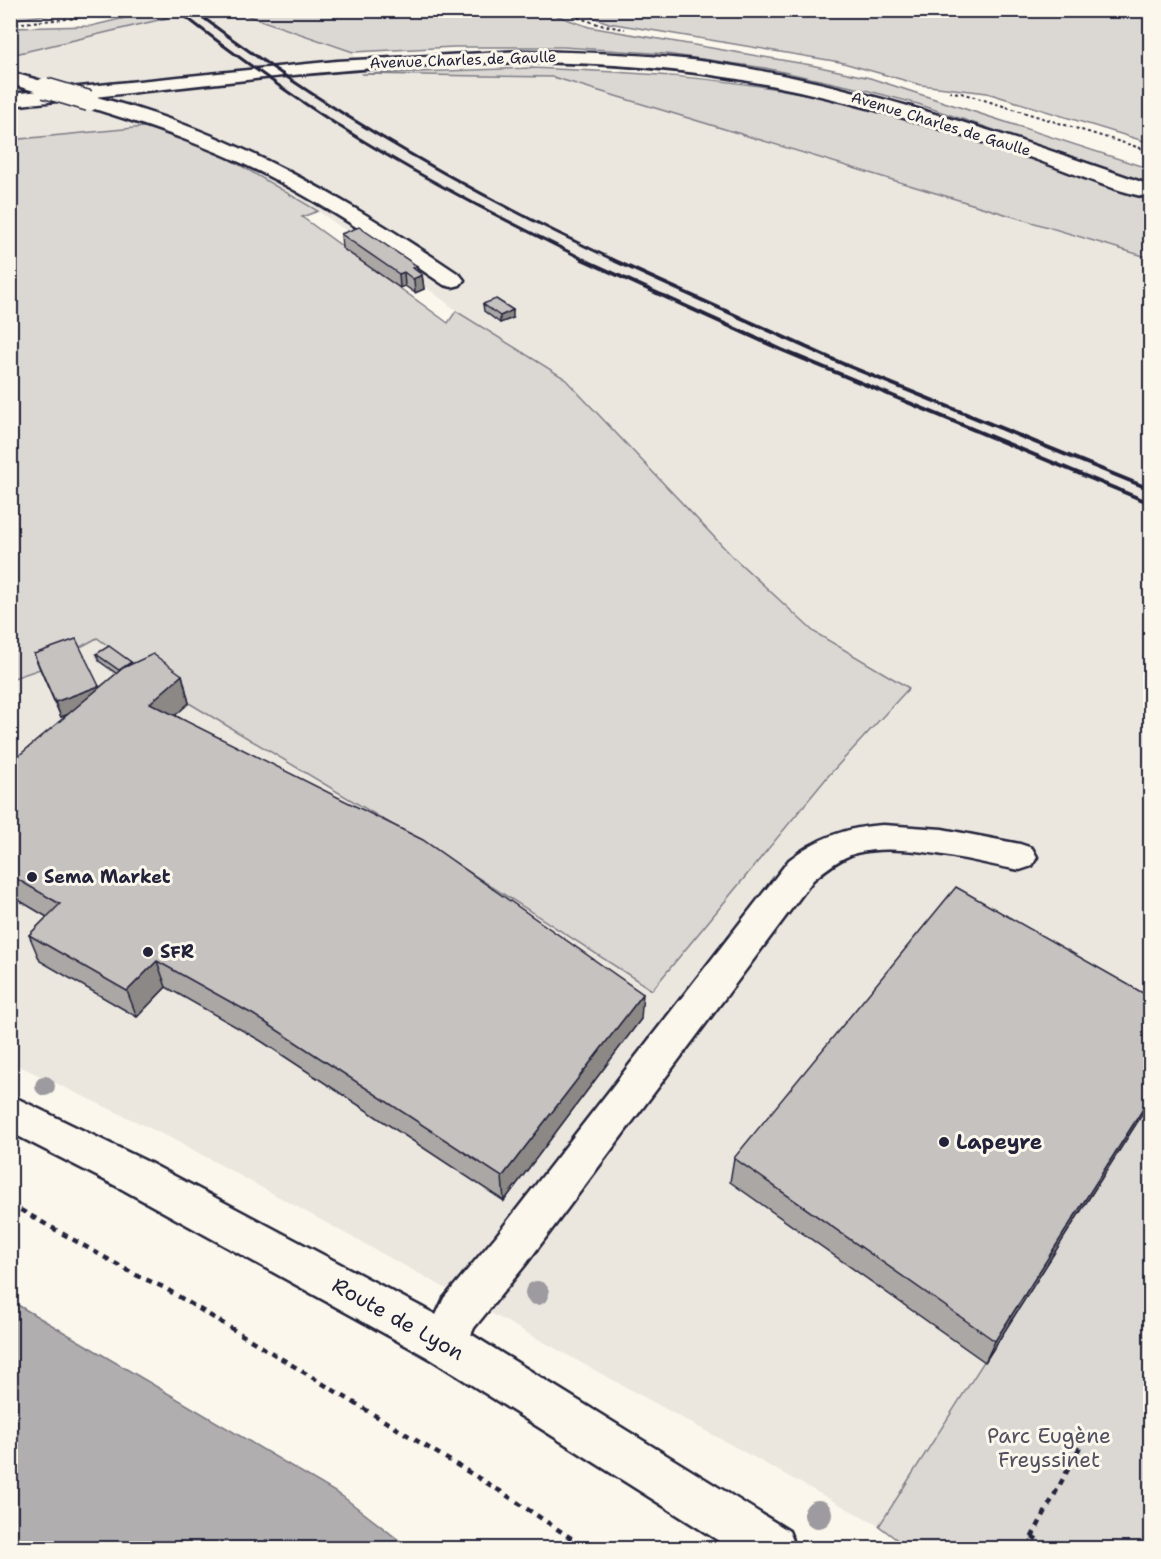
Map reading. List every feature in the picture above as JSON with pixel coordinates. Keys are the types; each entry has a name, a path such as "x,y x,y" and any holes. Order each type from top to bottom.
{"main road":[{"name":"Avenue Charles de Gaulle","path":"10,100 424,58 563,56 655,62 762,76 873,101 956,126 1150,192"},
{"path":"10,78 188,134 280,174 335,205 452,280"},
{"path":"445,1343 459,1313 512,1250 801,870 820,854 861,839 914,839 1020,857"},
{"name":"Route de Lyon","path":"10,1112 134,1175 445,1343 772,1548"}],"path":[{"path":"10,24 77,18 120,10"},
{"path":"938,92 961,93 1150,151"},
{"path":"10,1204 136,1275 163,1287 500,1491 586,1548"},
{"path":"1026,1548 1081,1445"},
{"path":"1032,1536 1049,1548"}],"shaded area":[{"path":"234,11 353,52 361,74 552,77 1150,258 1150,1097 879,1526 177,1141 11,1062 11,679 40,669 96,638 189,703 443,855 829,775 908,688 814,633 732,556 564,378 457,311 318,211 209,147 155,126 11,140 11,117 21,108 22,81 11,78 11,55 166,19 161,12"},
{"path":"11,1301 342,1496 409,1548 11,1548"}],"green space":[{"path":"11,10 73,11 11,20"},
{"path":"234,11 544,11 589,27 811,65 870,78 1150,169 1150,183 918,104 765,68 666,54 563,47 454,47 353,52"},
{"path":"575,11 1150,11 1150,143 987,93 921,85 840,62 609,23"},
{"path":"149,12 161,12 167,18 11,55 11,28 91,26"},
{"path":"531,68 642,74 752,85 825,98 948,131 1150,200 1150,258 553,77 361,74"},
{"path":"155,126 209,147 318,211 302,217 448,323 456,311 564,378 732,556 814,632 909,688 829,775 652,990 443,855 189,703 97,638 40,669 11,679 10,140"},
{"name":"Parc Eugène Freyssinet","path":"1150,1101 1150,1548 908,1548 879,1526"}],"building":[{"path":"359,227 417,266 413,268 422,275 413,279 404,272 399,274 341,234"},
{"path":"496,299 513,310 500,316 483,304"},
{"path":"76,639 99,686 55,702 34,654"},
{"path":"109,646 131,662 119,670 96,654"},
{"path":"153,654 182,675 150,703 423,840 643,994 502,1177 254,1015 157,961 127,991 29,935 60,904 10,875 10,763 123,668"},
{"name":"Lapeyre","path":"956,887 1150,997 1150,1098 995,1341 734,1158"}],"railway":[{"path":"177,10 267,77 360,139 443,187 585,260"},
{"path":"193,10 243,47 344,115 450,177 614,260"},
{"path":"582,259 782,350 1150,503"},
{"path":"611,259 841,363 1150,489"}],"place":[{"name":"Sema Market","path":"32,877"},
{"name":"SFR","path":"148,952"},
{"name":"Lapeyre","path":"944,1142"}]}
